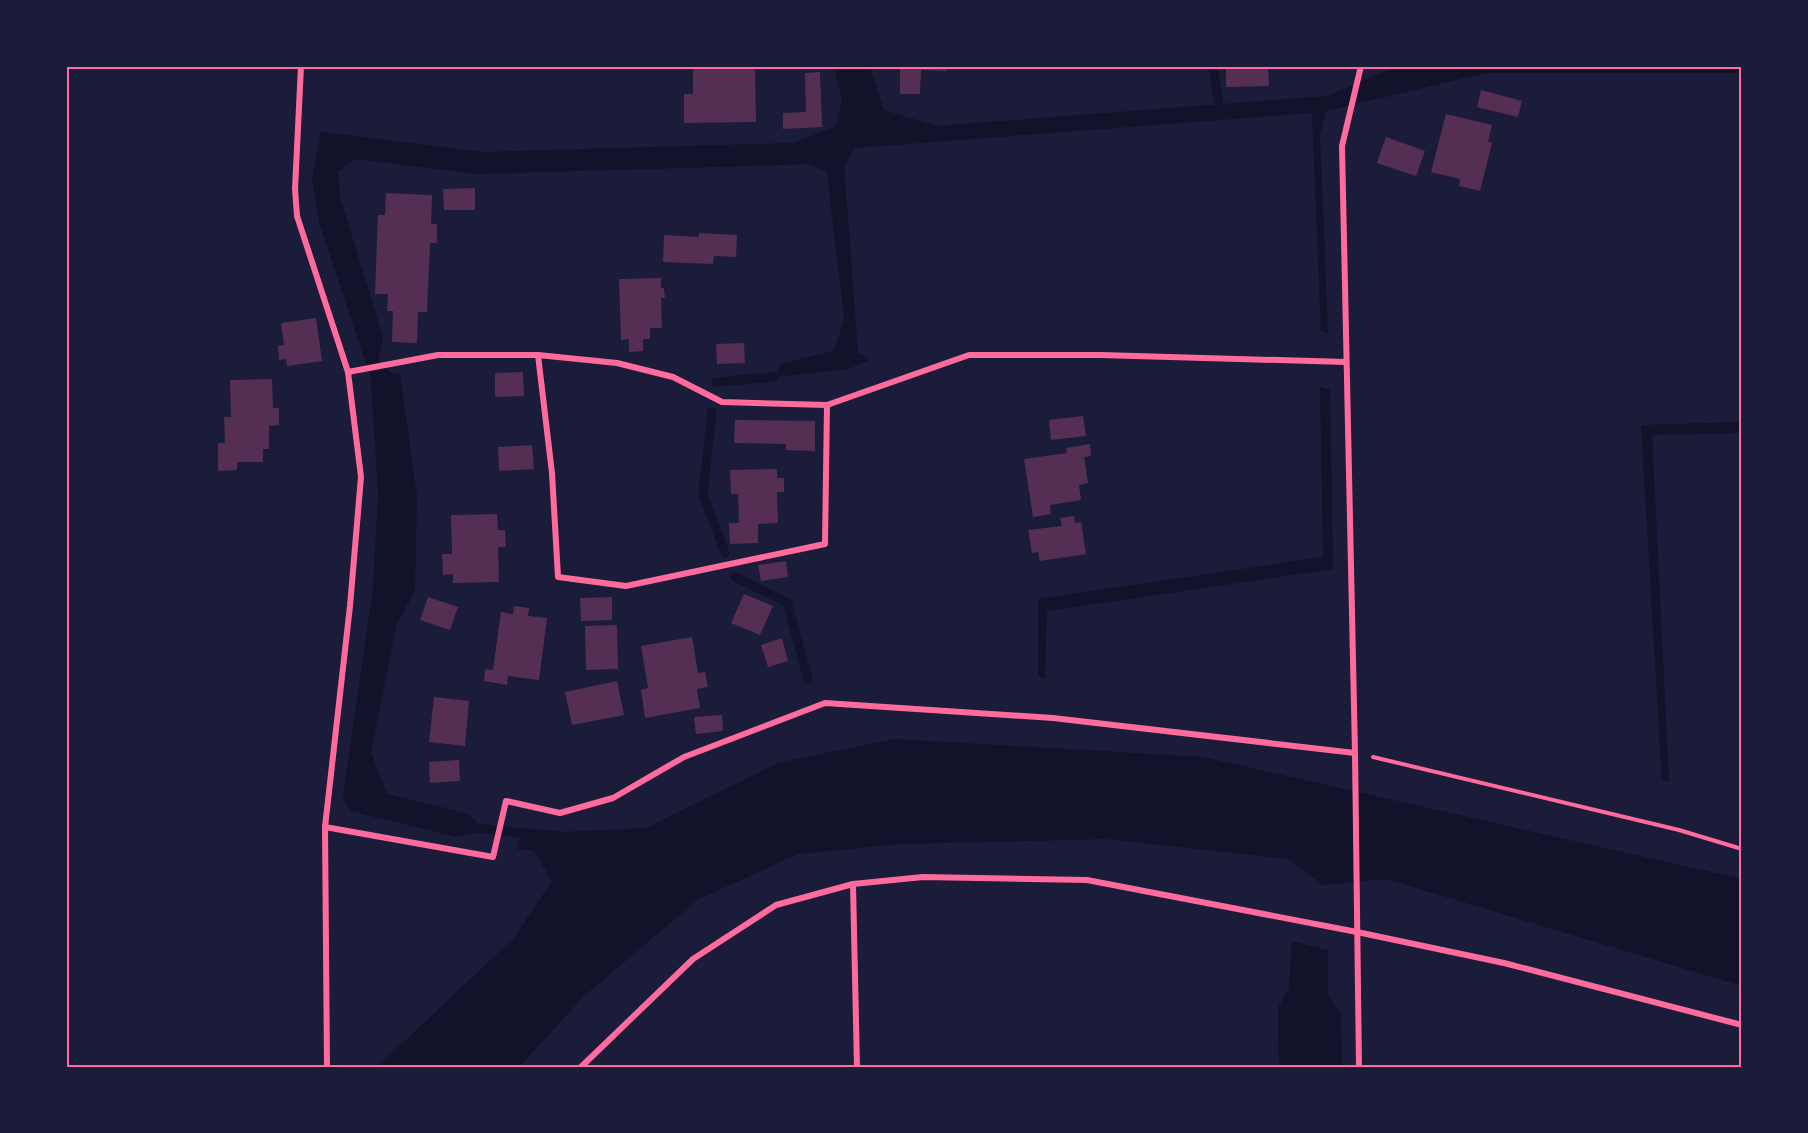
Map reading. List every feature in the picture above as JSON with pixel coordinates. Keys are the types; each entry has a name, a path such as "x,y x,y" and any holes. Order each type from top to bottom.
{"street":[{"path":"301,66 297,216 348,372 361,477 350,606 326,827 327,1067"},
{"path":"1359,1067 1342,146 1360,69"},
{"path":"348,372 438,355 538,355 617,363 674,377 722,402 827,405 969,355 1101,355 1346,362"},
{"path":"538,355 552,473 558,577 626,586 825,544 827,405"},
{"path":"326,827 493,857 506,801 560,813 613,798 684,757 825,703 1053,718 1355,753"},
{"path":"581,1067 693,959 776,905 853,884 923,877 1087,880 1504,963 1742,1025"},
{"path":"853,884 857,1067"}],"path":[{"path":"1355,753 1679,830 1742,849"}],"shaded area":[{"path":"834,66 870,66 884,110 936,126 1328,96 1392,68 1404,66 1742,66 1742,73 1486,73 1326,111 1320,134 1328,333 1321,331 1312,113 854,148 844,166 858,352 869,360 849,369 774,377 780,364 834,351 844,319 827,172 810,164 477,174 356,159 338,171 340,196 383,338 378,361 390,372 400,374 417,496 415,591 397,623 371,752 387,794 466,813 477,822 476,833 457,837 350,811 343,796 373,588 378,495 371,379 319,222 312,178 321,132 482,152 794,143 836,126 842,101"},
{"path":"1320,387 1330,390 1333,569 1047,611 1045,679 1038,676 1038,599 1323,557"},
{"path":"1742,422 1742,433 1652,435 1669,781 1662,781 1641,425"},
{"path":"894,739 1203,757 1742,879 1742,986 1386,879 1323,885 1288,859 1106,839 900,844 798,854 697,900 583,997 519,1067 377,1067 513,939 552,881 534,851 517,849 522,828 566,832 646,828 777,763"},
{"path":"1292,941 1328,950 1328,994 1341,1015 1342,1067 1279,1067 1278,1008 1289,987"}],"building":[{"path":"693,66 755,66 756,122 684,123 684,94 693,94"},
{"path":"900,66 947,66 947,71 921,70 920,94 900,94"},
{"path":"1226,66 1268,66 1269,86 1226,87"},
{"path":"820,72 822,127 783,129 783,113 806,112 805,73"},
{"path":"1481,90 1522,101 1518,117 1477,107"},
{"path":"1446,114 1492,125 1488,142 1492,143 1480,191 1459,186 1460,179 1431,172"},
{"path":"1386,137 1425,151 1416,176 1377,163"},
{"path":"475,188 475,210 444,210 443,189"},
{"path":"386,193 432,195 431,224 437,224 437,243 430,243 427,312 418,312 417,343 392,342 393,311 387,311 388,294 375,294 378,215 385,215"},
{"path":"699,233 737,235 736,257 714,256 713,264 663,262 664,235 699,237"},
{"path":"661,278 661,288 664,288 665,298 661,298 662,328 650,328 650,339 643,339 643,351 629,352 629,339 621,340 619,279"},
{"path":"316,318 322,361 287,366 286,359 279,360 278,346 284,345 281,323"},
{"path":"744,343 745,363 717,364 716,344"},
{"path":"523,372 524,396 495,397 495,373"},
{"path":"272,379 273,408 279,408 279,425 269,426 269,449 263,449 263,462 237,462 237,470 218,471 218,443 225,443 224,417 231,417 230,380"},
{"path":"1083,416 1086,436 1051,440 1049,420"},
{"path":"735,420 815,421 815,451 786,450 786,444 734,443"},
{"path":"1090,444 1091,456 1084,457 1088,483 1079,485 1081,500 1050,505 1051,514 1033,517 1024,459 1067,453 1066,448"},
{"path":"532,445 534,469 499,471 498,447"},
{"path":"777,469 777,478 784,478 784,492 777,492 778,523 758,524 758,543 730,544 729,523 739,523 738,494 731,494 730,470"},
{"path":"497,514 498,530 505,530 506,547 498,547 499,582 453,583 453,574 443,575 442,554 452,554 451,515"},
{"path":"1074,516 1075,523 1081,522 1086,554 1040,561 1038,552 1032,553 1028,530 1062,526 1060,518"},
{"path":"786,561 788,577 761,581 758,565"},
{"path":"744,594 773,606 760,635 731,623"},
{"path":"428,597 458,607 450,630 420,620"},
{"path":"612,597 612,620 581,621 580,598"},
{"path":"514,606 529,608 528,616 547,618 539,680 508,676 507,685 484,681 485,669 493,670 501,612 513,614"},
{"path":"617,625 618,669 586,670 585,626"},
{"path":"692,637 698,673 705,672 708,687 697,689 700,708 645,718 641,690 648,688 641,646"},
{"path":"782,638 788,661 768,667 761,645"},
{"path":"617,681 624,715 572,725 565,692"},
{"path":"434,697 469,701 465,746 429,742"},
{"path":"722,715 723,731 696,734 694,717"},
{"path":"459,760 460,781 430,783 429,762"}],"waterway":[{"path":"1213,66 1219,104"},
{"path":"716,382 774,377"},
{"path":"712,412 703,494 725,553"},
{"path":"735,577 787,602 808,679"},
{"path":"477,828 531,834"}]}
